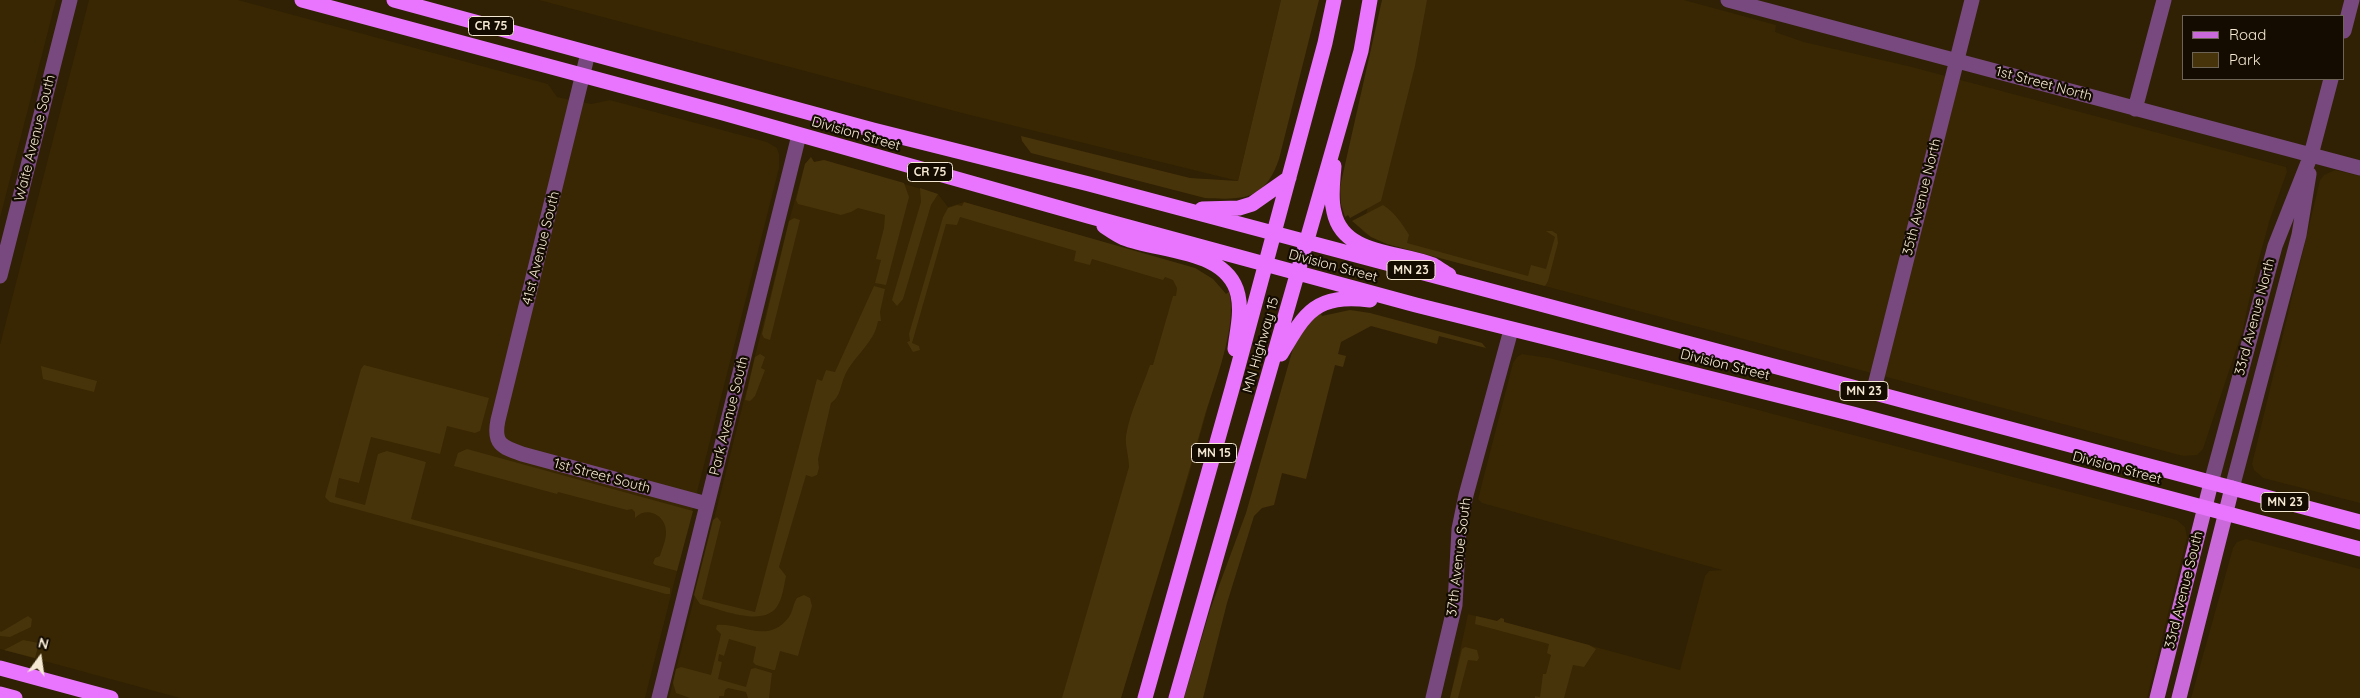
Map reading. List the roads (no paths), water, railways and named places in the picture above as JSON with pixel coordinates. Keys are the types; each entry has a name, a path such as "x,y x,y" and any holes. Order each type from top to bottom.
{"highway":[{"name":"Division Street","path":"302,0 799,135 1298,274 1510,330 1844,412 2360,549"},
{"name":"Division Street","path":"394,0 873,130 1185,210 2360,522"},
{"name":"MN Highway 15","path":"1145,698 1266,264 1325,43 1334,0"},
{"name":"MN Highway 15","path":"1176,698 1361,51 1370,0"},
{"path":"1336,136 1332,200 1338,225 1344,232 1355,242 1371,249 1433,265 1463,284"},
{"path":"1185,210 1239,208 1252,204 1289,178"},
{"path":"1088,216 1123,238 1205,260 1216,264 1228,274 1238,294 1240,312 1232,389"},
{"path":"1270,372 1300,321 1320,305 1350,298 1416,305"},
{"path":"0,668 111,698"},
{"path":"0,694 15,698"}],"main road":[{"name":"33rd Avenue South","path":"2157,698 2211,483"},
{"name":"33rd Avenue South","path":"2179,698 2232,488"}],"street":[{"name":"Waite Avenue South","path":"0,276 70,0"},
{"name":"1st Street North","path":"1728,0 1782,7 1956,61 2360,168"},
{"name":"35th Avenue North","path":"1873,394 1972,0"},
{"path":"2135,109 2164,0"},
{"path":"2345,27 2352,0"},
{"name":"41st Avenue South","path":"499,443 496,430 498,420 588,53"},
{"name":"33rd Avenue North","path":"2211,483 2275,246 2311,155 2331,80"},
{"name":"Park Avenue South","path":"659,698 799,135"},
{"name":"33rd Avenue North","path":"2232,488 2299,235 2311,155"},
{"name":"37th Avenue South","path":"1433,698 1455,605 1459,529 1466,495 1510,330"},
{"name":"1st Street South","path":"499,443 503,447 522,454 707,504"}]}
